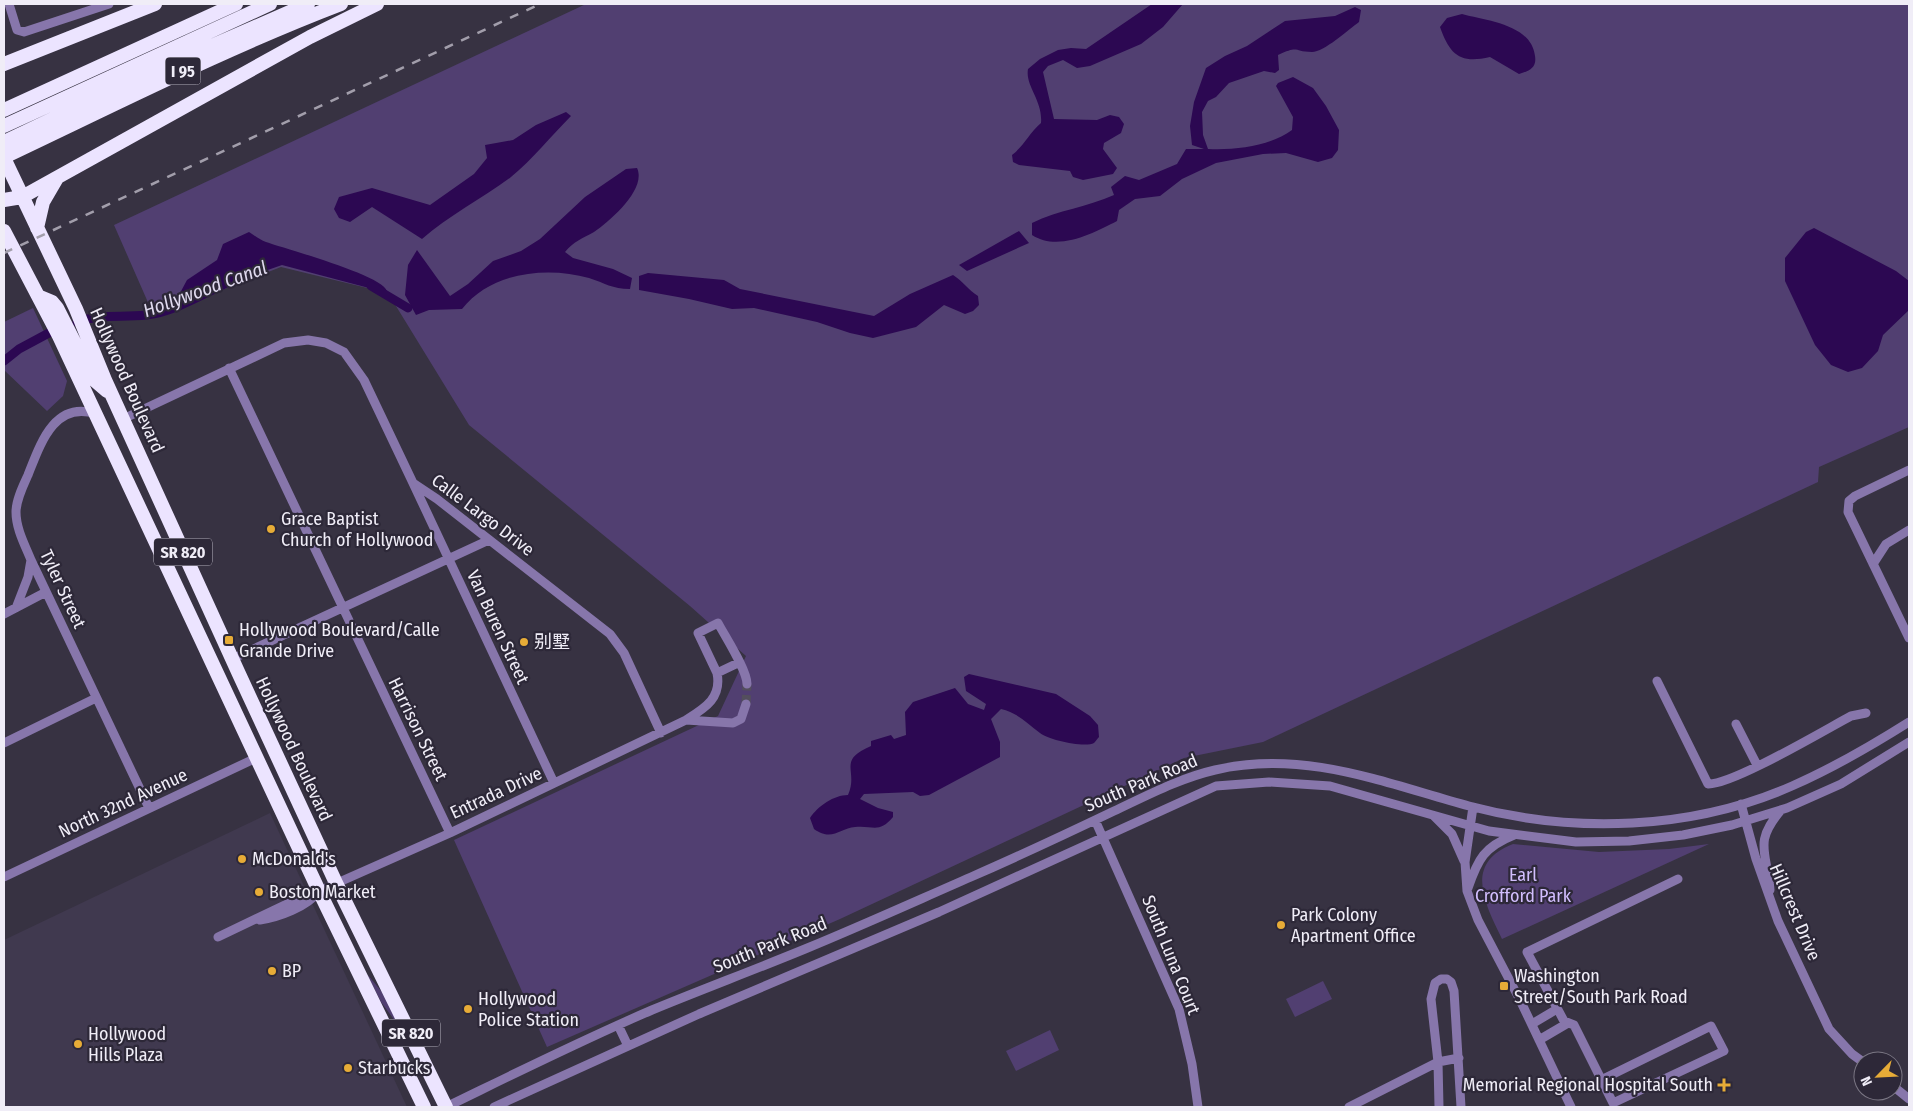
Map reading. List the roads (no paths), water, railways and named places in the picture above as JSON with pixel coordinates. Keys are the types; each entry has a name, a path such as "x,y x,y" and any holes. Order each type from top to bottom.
{"highway":[{"path":"5,63 155,4"},
{"name":"I 95","path":"6,109 236,4"},
{"path":"4,126 270,4"},
{"path":"4,142 26,139 141,77 308,4"},
{"name":"I 95","path":"4,157 26,139 291,23 341,4"},
{"path":"4,200 22,197 310,37 377,4"},
{"name":"Hollywood Boulevard","path":"4,157 76,310 112,395 262,725 336,883 446,1107"},
{"path":"37,228 42,202 58,176"},
{"name":"SR 820","path":"5,234 40,297 61,328 96,414 256,758 424,1107"},
{"path":"61,328 92,378 112,395"},
{"path":"201,637 220,654 232,659"},
{"path":"224,687 232,688 240,693 262,725"}],"street":[{"path":"9,4 17,30 24,32 105,5"},
{"name":"Calle Largo Drive","path":"123,419 228,368 284,344 308,340 326,343 344,352 364,380 413,483 610,634 624,653 661,733"},
{"name":"Harrison Street","path":"228,368 450,833"},
{"name":"Tyler Street","path":"96,414 81,410 62,417 41,443 16,511 18,527 31,560 149,808"},
{"path":"1909,470 1854,496 1849,501 1848,512 1909,638"},
{"name":"Van Buren Street","path":"413,483 554,783"},
{"path":"1873,564 1886,544 1909,530"},
{"path":"232,659 342,610 489,540"},
{"path":"16,608 28,577 31,560"},
{"path":"4,614 46,592"},
{"path":"717,723 709,705 719,682 717,673 698,633 718,623 738,662 747,674 747,684"},
{"path":"717,673 738,662"},
{"path":"1657,681 1708,784 1717,784 1851,716 1866,713"},
{"path":"4,743 96,698"},
{"path":"686,720 733,723 741,719 746,704"},
{"name":"Entrada Drive","path":"218,937 310,893 319,891 450,833 661,733 709,705"},
{"name":"South Park Road","path":"446,1107 618,1026 810,947 1192,776 1214,770 1267,763 1326,766 1473,807 1522,818 1577,823 1629,823 1681,818 1741,804 1788,788 1837,766 1909,722"},
{"path":"1736,724 1757,765"},
{"name":"South Park Road","path":"494,1107 628,1046 939,912 1216,786 1240,783 1291,782 1330,786 1489,831 1576,842 1629,841 1683,835 1745,821 1781,810 1841,784 1909,742"},
{"name":"North 32nd Avenue","path":"4,877 256,758"},
{"name":"Hillcrest Drive","path":"1741,804 1771,902 1829,1028 1853,1055"},
{"path":"1473,807 1465,862 1467,891 1478,920 1532,1024 1571,1107"},
{"path":"1771,902 1764,836 1769,824 1781,810"},
{"path":"1432,814 1452,834 1465,862"},
{"name":"South Luna Court","path":"1094,820 1179,1009 1192,1064 1198,1107"},
{"path":"1467,891 1480,859 1491,846 1515,835"},
{"path":"1601,1080 1711,1026 1724,1051 1613,1103 1601,1080 1574,1025 1564,1021 1527,952 1678,879"},
{"path":"1439,1107 1438,1062 1431,999 1435,983 1447,978 1451,982 1454,992 1461,1107"},
{"path":"1532,1024 1557,1010"},
{"path":"1539,1040 1568,1022"},
{"path":"618,1026 628,1046"},
{"path":"1349,1107 1438,1062 1459,1058"}],"water":[{"path":"1152,4 1183,4 1163,27 1141,44 1090,66 1077,68 1063,60 1048,66 1043,72 1054,119 1097,120 1110,115 1119,117 1124,124 1121,133 1104,143 1103,149 1117,168 1113,174 1083,180 1073,177 1070,171 1019,165 1013,162 1012,155 1041,123 1041,115 1029,81 1028,69 1040,59 1058,50 1071,48 1086,49"},
{"path":"1355,7 1361,10 1359,22 1329,45 1312,52 1293,50 1278,55 1279,70 1275,73 1264,71 1229,83 1216,97 1208,101 1202,112 1203,135 1208,149 1241,148 1263,144 1292,130 1293,117 1276,86 1278,83 1293,77 1313,88 1326,106 1339,130 1338,150 1332,158 1318,162 1286,153 1263,154 1216,163 1182,179 1160,196 1135,199 1119,210 1117,221 1098,231 1076,239 1053,242 1042,240 1032,235 1032,223 1114,195 1111,187 1125,176 1139,180 1177,164 1186,149 1204,149 1192,145 1190,126 1194,102 1206,68 1225,56 1247,46 1285,21 1335,16"},
{"path":"1462,14 1495,22 1517,30 1532,45 1535,56 1533,66 1519,74 1490,57 1480,59 1464,58 1452,51 1440,27 1447,18"},
{"path":"566,112 571,116 519,170 500,185 443,222 422,239 372,207 350,222 339,218 334,209 339,197 372,188 430,205 474,174 487,158 485,145 513,140 536,125"},
{"path":"637,168 639,176 637,185 625,204 601,227 575,243 565,252 573,258 613,269 632,278 630,289 613,287 573,274 538,273 521,275 488,287 462,309 429,310 416,315 405,295 408,265 417,250 450,296 468,284 493,261 521,251 540,239 585,197 626,169"},
{"path":"1814,228 1896,271 1909,281 1909,310 1883,335 1878,351 1862,368 1848,372 1831,365 1815,345 1785,281 1785,258 1806,232"},
{"path":"1019,231 1029,243 967,271 959,265"},
{"path":"249,232 266,242 352,270 381,285 387,291 384,292 282,265 184,299 179,295 187,280 217,260 223,244"},
{"path":"648,273 724,280 740,289 874,316 910,294 953,275 978,296 979,305 973,311 965,314 944,305 916,327 873,338 850,333 817,322 754,308 732,309 639,290 639,276"},
{"path":"969,674 1056,694 1090,716 1098,725 1099,737 1094,743 1083,745 1058,741 1044,736 1017,716 1001,709 991,719 1000,742 1000,757 929,795 920,796 913,792 864,794 860,799 878,808 893,812 893,817 880,827 855,827 831,834 820,833 814,829 810,818 817,809 832,799 848,795 851,786 851,762 854,756 871,746 871,741 891,735 894,739 906,735 905,712 913,702 955,688 968,704 984,710 986,704 966,691 964,677"}],"waterway":[{"name":"Hollywood Canal","path":"77,322 103,317 137,316 156,313 178,306 231,281"},
{"name":"Hollywood Canal","path":"371,286 408,308"},
{"name":"Hollywood Canal","path":"4,361 19,349 60,327"}],"tunnel":[{"path":"746,704 747,684"}],"railway":[{"path":"4,253 540,4"}],"place":[{"name":"Grace Baptist Church of Hollywood","path":"271,529"},
{"name":"Hollywood Boulevard/Calle Grande Drive","path":"229,640"},
{"name":"别墅","path":"524,642"},
{"name":"McDonald's","path":"242,859"},
{"name":"Boston Market","path":"259,892"},
{"name":"Park Colony Apartment Office","path":"1281,925"},
{"name":"BP","path":"272,971"},
{"name":"Washington Street/South Park Road","path":"1504,986"},
{"name":"Hollywood Police Station","path":"468,1009"},
{"name":"Hollywood Hills Plaza","path":"78,1044"},
{"name":"Starbucks","path":"348,1068"},
{"name":"Memorial Regional Hospital South","path":"1724,1085"}],"park label":[{"name":"Earl Crofford Park","path":"1523,885"}]}
